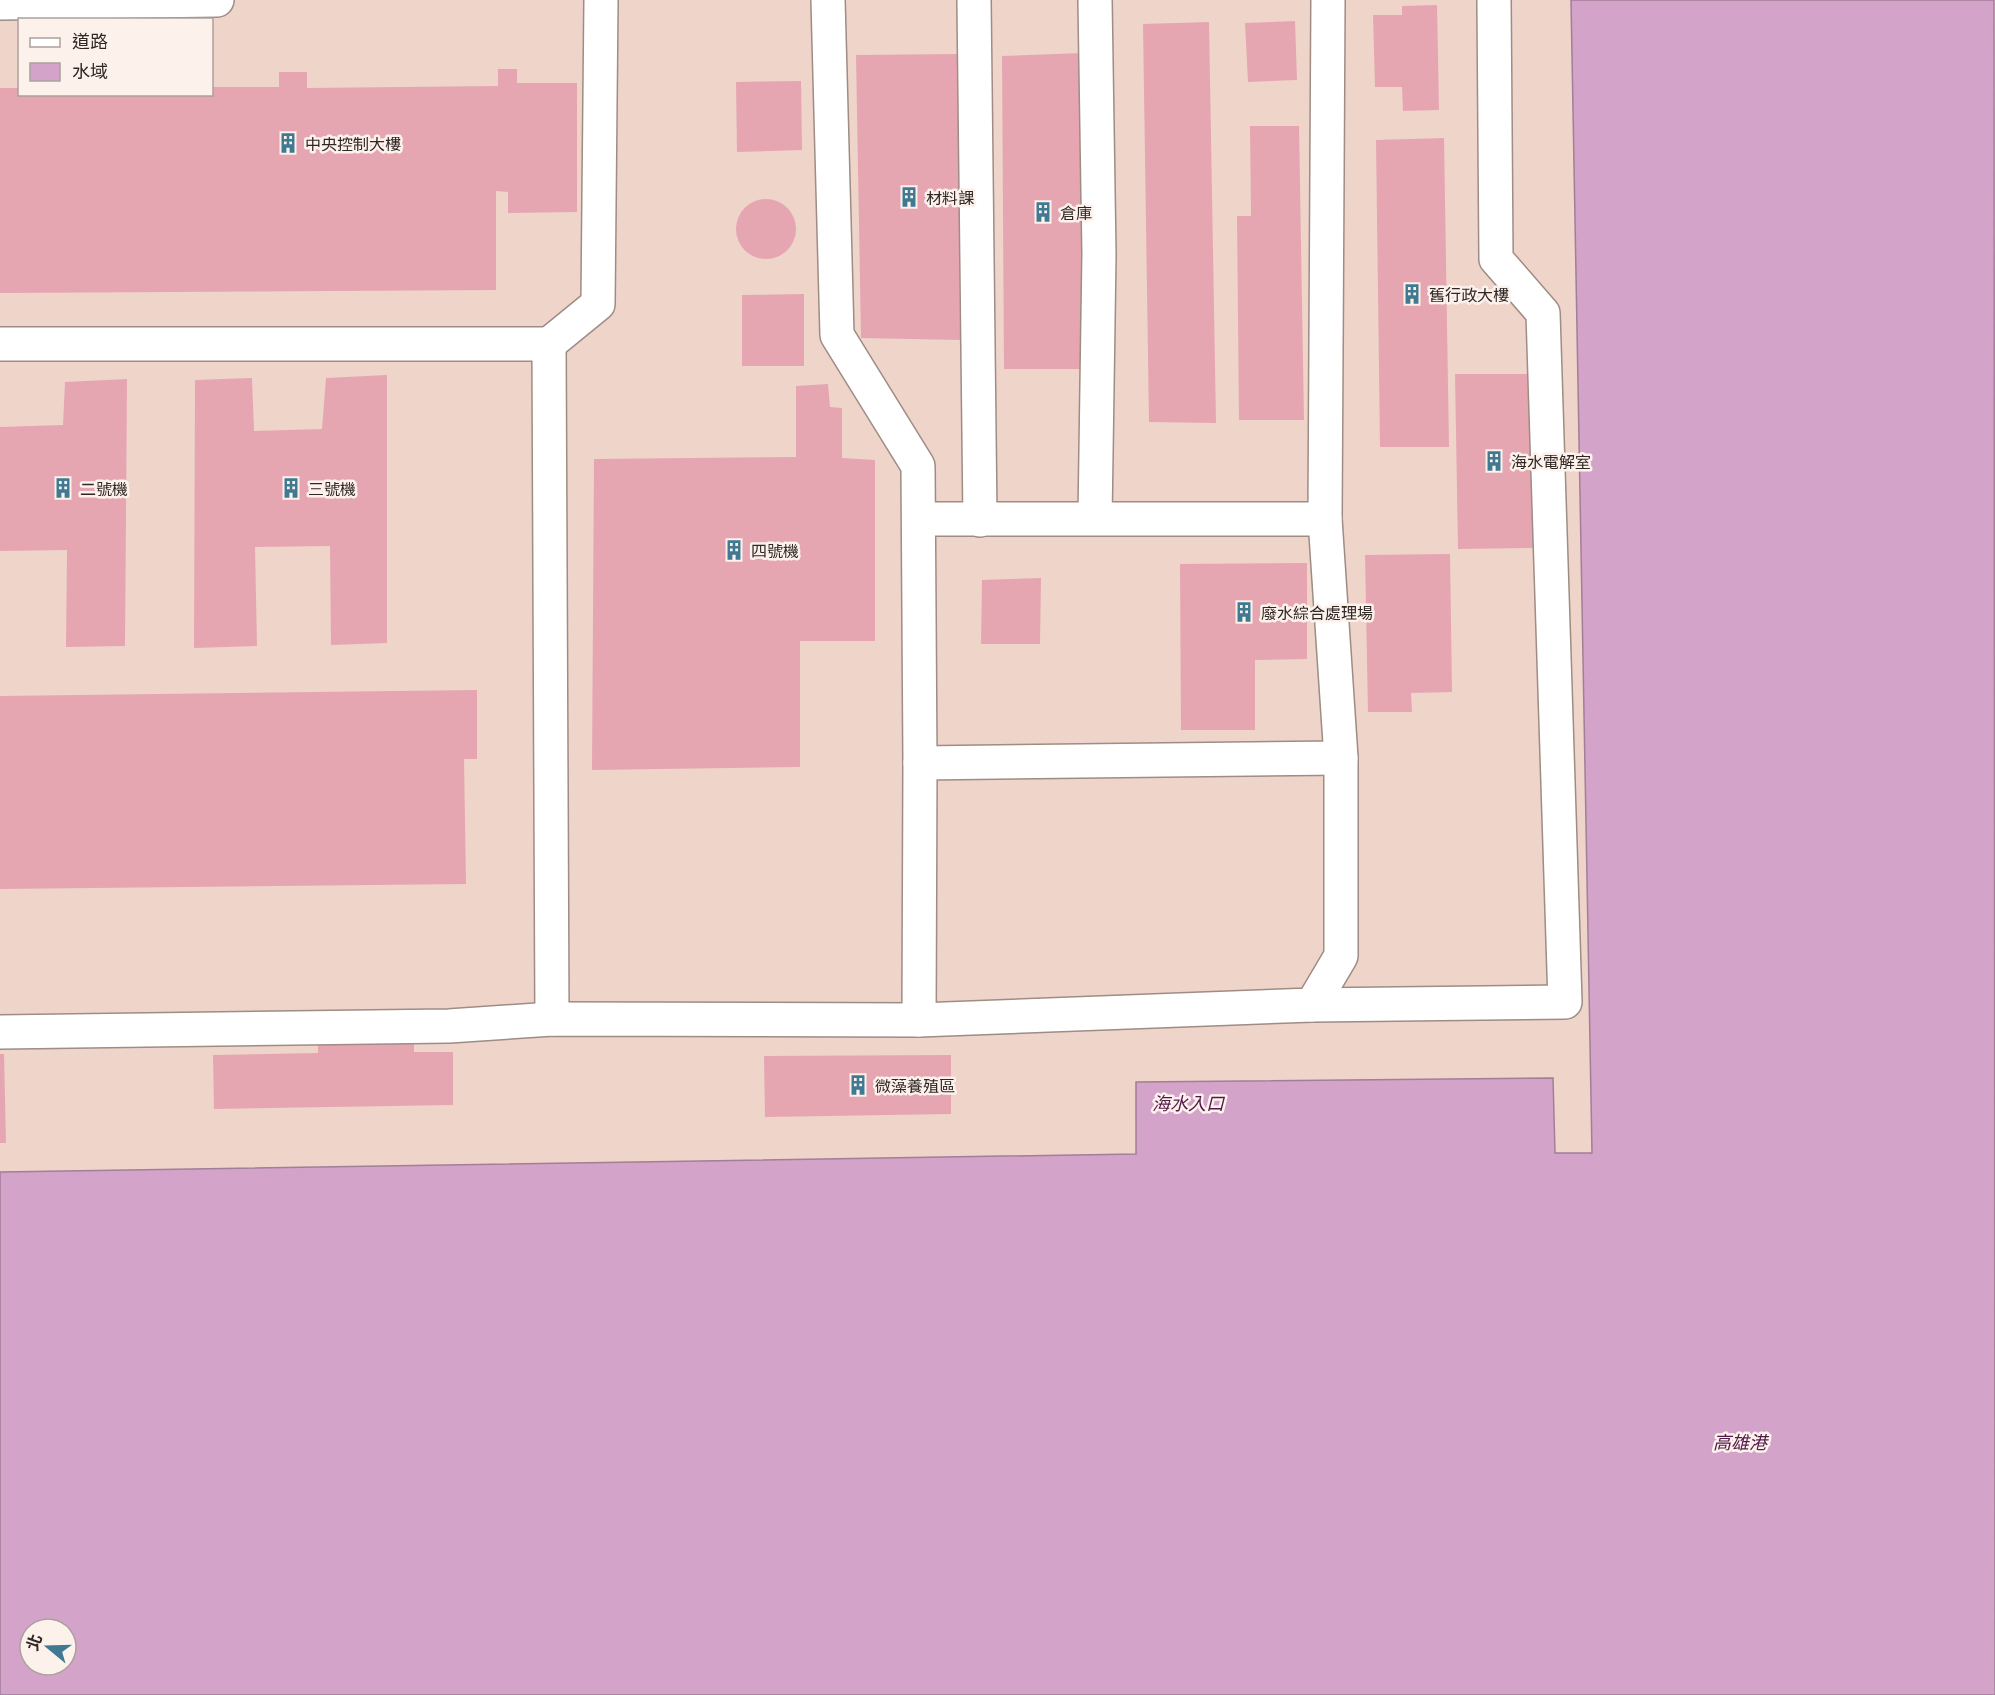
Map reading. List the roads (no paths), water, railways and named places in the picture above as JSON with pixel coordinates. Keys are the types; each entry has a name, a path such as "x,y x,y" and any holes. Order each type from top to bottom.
{"lane":[{"path":"0,3 217,0"},
{"path":"0,344 549,344 598,304 601,0"},
{"path":"828,0 837,335 918,466 921,763 919,1020"},
{"path":"974,0 980,520"},
{"path":"1095,0 1099,254 1095,518"},
{"path":"1312,1005 1341,956 1341,758 1325,519 1328,0"},
{"path":"0,1032 449,1026 552,1019 919,1020 1312,1005 1565,1002 1543,313 1496,259 1494,0"},
{"path":"549,344 552,1019"},
{"path":"919,519 1325,519"},
{"path":"921,763 1341,758"}],"water":[{"name":"高雄港","path":"1571,0 1994,0 1995,1695 0,1695 0,1172 1136,1154 1136,1082 1553,1078 1555,1153 1592,1153"}],"place":[{"name":"中央控制大樓","path":"288,143"},
{"name":"材料課","path":"909,197"},
{"name":"倉庫","path":"1043,212"},
{"name":"舊行政大樓","path":"1412,294"},
{"name":"海水電解室","path":"1494,461"},
{"name":"二號機","path":"63,488"},
{"name":"三號機","path":"291,488"},
{"name":"四號機","path":"734,550"},
{"name":"廢水綜合處理場","path":"1244,612"},
{"name":"微藻養殖區","path":"858,1085"}],"water label":[{"name":"海水入口","path":"1188,1103"}]}
